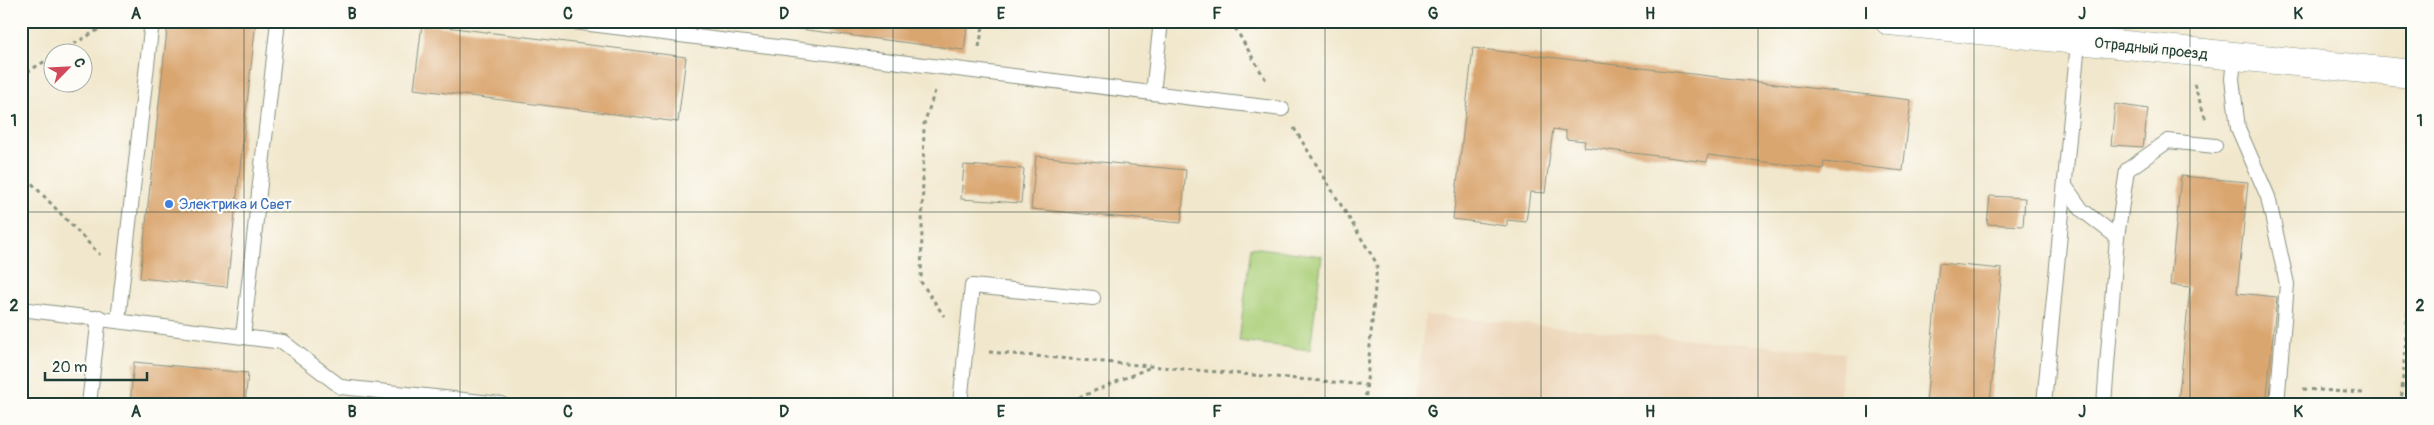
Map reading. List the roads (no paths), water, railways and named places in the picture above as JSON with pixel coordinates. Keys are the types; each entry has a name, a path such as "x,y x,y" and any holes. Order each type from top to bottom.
{"street":[{"name":"Отрадный проезд","path":"1889,21 2079,31 2234,58 2413,74"}],"lane":[{"path":"118,320 152,21"},
{"path":"243,337 278,21"},
{"path":"566,21 1282,109"},
{"path":"1153,93 1161,21"},
{"path":"2044,404 2066,186 2079,31"},
{"path":"2234,58 2232,79 2238,128 2268,197 2287,284 2277,404"},
{"path":"2104,404 2117,237 2127,170 2168,141 2215,146"},
{"path":"2066,186 2082,210 2117,237"},
{"path":"960,404 972,286 1093,298"},
{"path":"21,309 283,342 341,388 501,404"},
{"path":"89,404 99,318"}],"place":[{"name":"Электрика и Свет","path":"169,204"}]}
